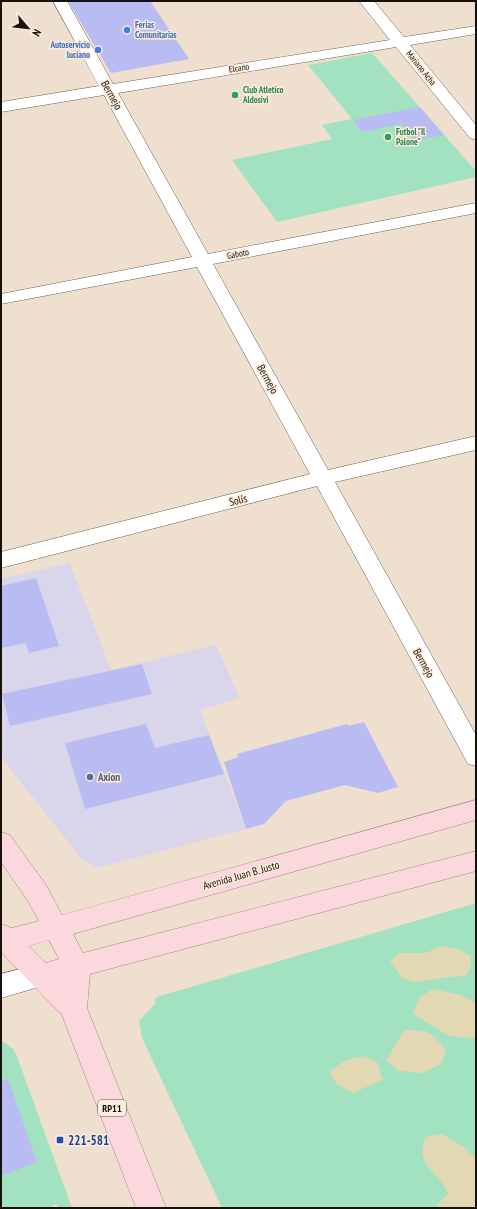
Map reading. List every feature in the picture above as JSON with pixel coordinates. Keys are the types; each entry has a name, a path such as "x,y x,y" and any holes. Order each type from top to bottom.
{"main road":[{"name":"Avenida Juan B. Justo","path":"3,939 56,927 476,810"},
{"path":"1,842 37,893 77,966"},
{"path":"40,976 476,860"},
{"name":"RP11","path":"3,939 73,1008 151,1208"},
{"name":"RP11","path":"73,1008 77,966"}],"street":[{"name":"Bermejo","path":"60,1 476,757"},
{"name":"Mariano Acha","path":"366,1 476,135"},
{"name":"Elcano","path":"1,107 476,30"},
{"name":"Gaboto","path":"1,299 476,208"},
{"name":"Solís","path":"1,560 323,478 476,444"},
{"path":"1,986 40,976"}],"shaded area":[{"path":"70,563 111,670 216,645 240,698 200,710 246,829 96,868 81,858 1,757 1,579"}],"green space":[{"name":"Futbol \"Il Palone\"","path":"372,53 476,171 476,177 277,222 232,160 332,139 322,125 352,119 308,65"},
{"path":"476,903 476,1208 222,1208 142,1038 139,1021 155,1004 155,999 157,997"},
{"path":"1,1040 13,1049 16,1054 72,1208 58,1208 57,1204 52,1206 53,1208 1,1208"}],"sand":[{"path":"441,946 457,949 471,956 471,966 467,975 414,982 402,978 390,962 399,953 426,953"},
{"path":"433,989 461,995 476,1003 476,1039 447,1035 413,1014 419,998"},
{"path":"405,1030 429,1033 437,1039 446,1050 441,1064 423,1073 399,1071 386,1061"},
{"path":"364,1056 377,1062 383,1080 352,1093 336,1083 329,1072 346,1060"},
{"path":"442,1134 464,1147 476,1159 476,1208 435,1208 448,1193 425,1162 423,1147 425,1137"}],"building":[{"name":"Ferias Comunitarias","path":"68,1 150,1 189,59 111,73"},
{"path":"420,107 444,135 415,141 401,124 362,132 353,120"},
{"path":"36,578 59,646 29,653 26,643 1,648 1,586"},
{"path":"142,664 152,694 10,726 2,694"},
{"path":"364,722 398,787 378,793 345,785 286,801 264,824 246,829 224,762 238,757 237,754 347,724 348,726"},
{"path":"146,724 155,748 209,735 224,774 85,809 65,743"},
{"path":"8,1079 37,1162 1,1176 1,1081"}],"place":[{"name":"Ferias Comunitarias","path":"127,30"},
{"name":"Autoservicio luciano","path":"98,50"},
{"name":"Club Atletico Aldosivi","path":"235,95"},
{"name":"Futbol \"Il Palone\"","path":"388,137"},
{"name":"Axion","path":"90,777"},
{"name":"221-581","path":"60,1140"}]}
